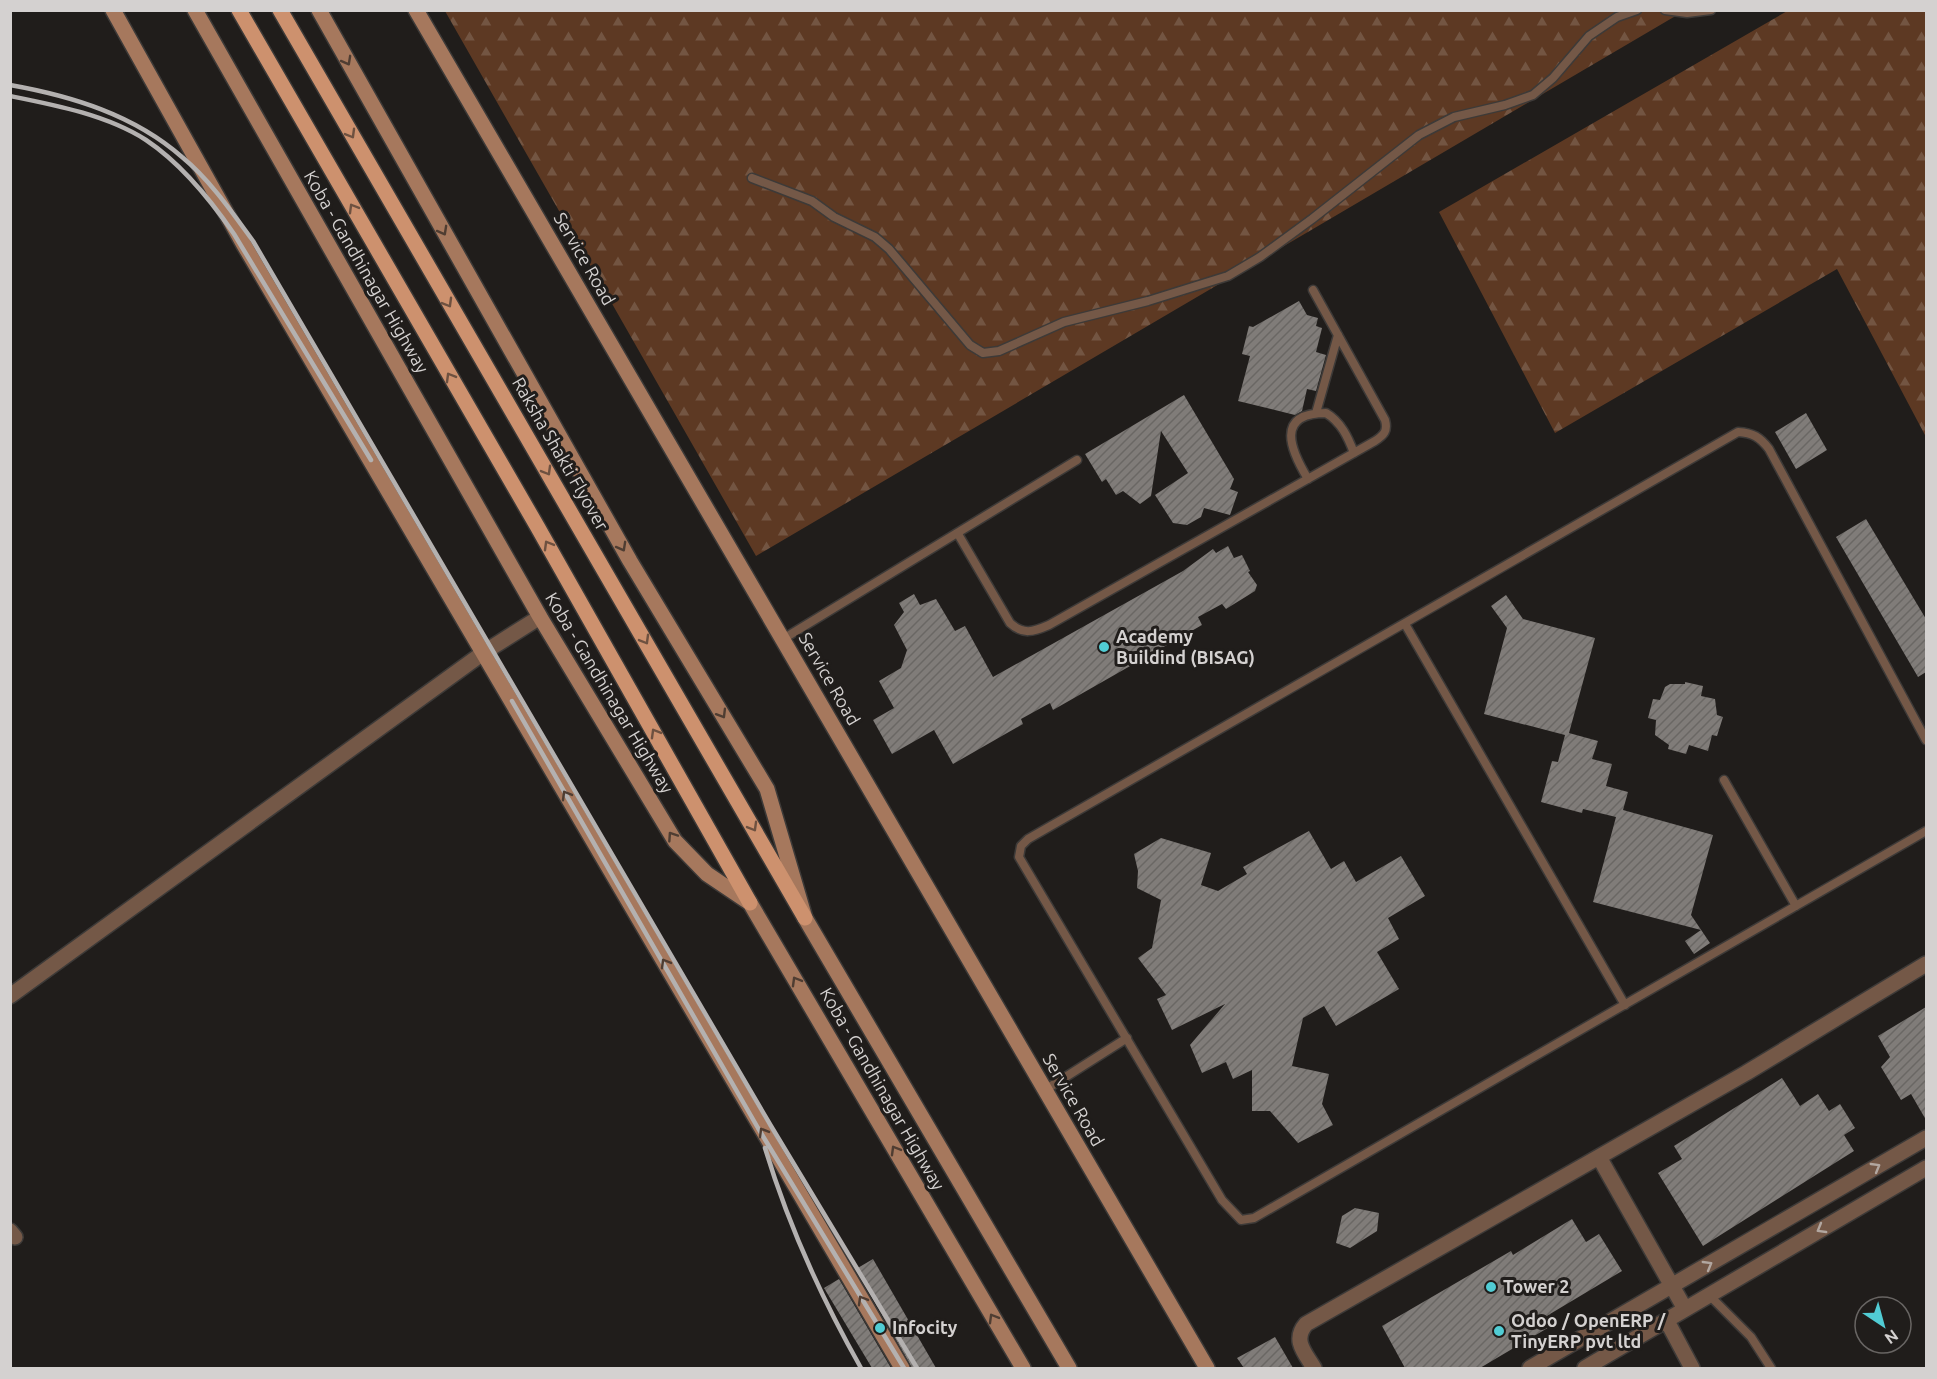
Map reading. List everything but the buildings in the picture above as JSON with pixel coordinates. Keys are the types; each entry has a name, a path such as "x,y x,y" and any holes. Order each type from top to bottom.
{"main road":[{"path":"113,10 244,245 902,1368"},
{"name":"Koba - Gandhinagar Highway","path":"195,10 540,617 675,841 707,874 750,903 1023,1368"},
{"path":"239,10 706,820 750,903"},
{"name":"Raksha Shakti Flyover","path":"280,10 806,918"},
{"name":"Koba - Gandhinagar Highway","path":"319,10 630,561 767,789 806,918 1069,1368"},
{"name":"Service Road","path":"416,10 1207,1368"}],"street":[{"path":"10,996 483,653 540,617"},
{"path":"1314,1368 1298,1339 1299,1332 1306,1324 1746,1073 1926,964"},
{"path":"1530,1368 1926,1138"},
{"path":"1599,1157 1685,1309"},
{"path":"1585,1368 1926,1168"},
{"path":"1667,1321 1692,1368"}],"lane":[{"path":"753,178 812,201 834,217 875,237 889,249 970,345 983,352 999,351 1064,322 1148,301 1228,276 1260,257 1312,219 1419,135 1454,117 1505,105 1533,95 1553,78 1589,36 1617,17 1637,10"},
{"path":"1665,10 1687,13 1711,10"},
{"path":"958,534 1010,623 1018,630 1028,632 1049,625 1375,441 1384,434 1387,427 1313,290"},
{"path":"1316,413 1338,335"},
{"path":"1308,479 1291,448 1289,437 1294,426 1305,417 1316,413 1326,413 1333,418 1348,437 1354,453"},
{"path":"1926,740 1769,449 1751,433 1737,432 1028,839 1020,846 1019,857 1222,1200 1230,1212 1241,1220 1254,1218 1926,831"},
{"path":"783,639 1077,460"},
{"path":"1405,624 1625,1005"},
{"path":"1724,780 1796,906"},
{"path":"1045,1090 1127,1038"},
{"path":"1709,1295 1751,1337 1771,1368"}],"green space":[{"path":"1789,10 1926,11 1926,437 1837,269 1555,433 1439,212"},
{"path":"445,11 1684,11 756,556"}],"railway":[{"path":"10,85 56,95 101,109 163,142 202,176 253,241 771,1126 917,1368"},
{"path":"10,96 80,112 115,124 146,140 183,171 205,195 234,234 371,460"},
{"path":"512,701 758,1128 904,1368"},
{"path":"765,1148 784,1205 807,1261 861,1368"}],"place":[{"name":"Academy Buildind (BISAG)","path":"1104,647"},
{"name":"Tower 2","path":"1491,1287"},
{"name":"Infocity","path":"880,1328"},
{"name":"Odoo / OpenERP / TinyERP pvt ltd","path":"1499,1331"}]}
